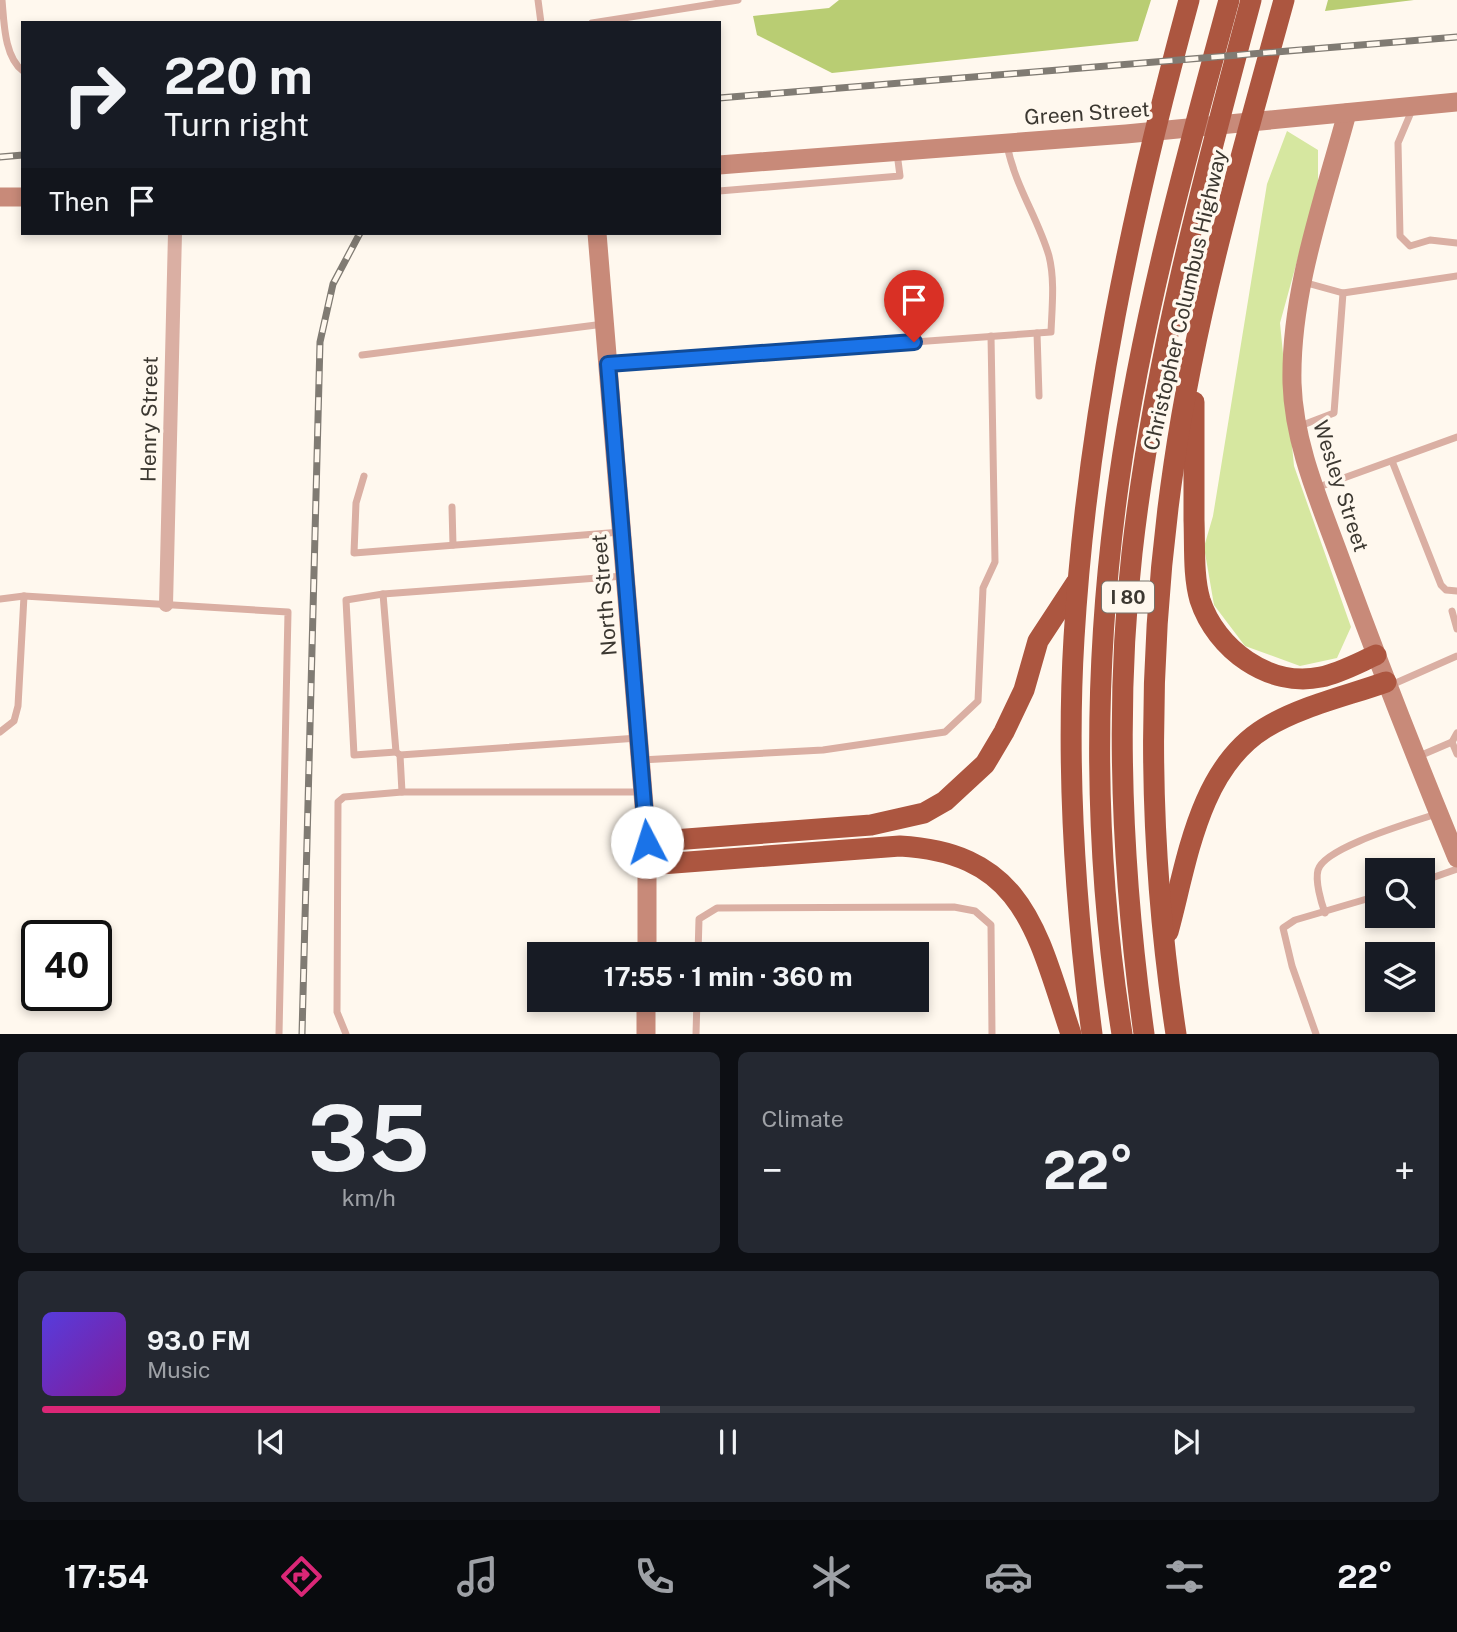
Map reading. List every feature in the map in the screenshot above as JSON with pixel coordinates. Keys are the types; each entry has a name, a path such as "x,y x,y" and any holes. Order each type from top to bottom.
{"highway":[{"name":"I 80","path":"1092,1034 1076,892 1072,792 1072,679 1078,582 1093,444 1109,346 1145,172 1189,0"},
{"name":"Christopher Columbus Highway","path":"1122,1034 1108,916 1102,807 1101,699 1107,589 1119,480 1137,373 1184,168 1228,0"},
{"name":"Christopher Columbus Highway","path":"1144,1034 1131,933 1124,838 1122,717 1127,610 1138,503 1154,396 1207,166 1251,0"},
{"name":"Christopher Columbus Highway","path":"1176,1034 1164,946 1155,835 1154,674 1167,515 1194,354 1240,164 1284,0"},
{"path":"1194,354 1195,555 1200,599 1210,622 1244,660 1269,674 1295,679 1320,677 1376,655"},
{"path":"647,842 871,825 924,813 945,801 985,764 1024,690 1038,641 1078,582"},
{"path":"1164,946 1199,818 1228,763 1245,743 1265,728 1291,715 1387,684"},
{"path":"648,866 900,846 930,847 956,854 982,866 1007,887 1025,908 1072,1034"}],"street":[{"name":"Green Street","path":"721,165 1006,141 1126,134 1457,102"},
{"name":"Wesley Street","path":"1347,113 1303,282 1293,354 1292,382 1297,427 1315,488 1376,655 1455,849"},
{"path":"0,197 21,197"},
{"name":"Henry Street","path":"166,605 175,235"},
{"name":"North Street","path":"597,235 647,842 647,942"},
{"path":"646,1012 646,1034"}],"lane":[{"path":"2,0 5,34 17,67 21,70"},
{"path":"538,0 541,21"},
{"path":"605,21 738,0"},
{"path":"1413,106 1398,143 1400,236 1410,246 1430,240 1457,243"},
{"path":"608,364 1051,332 1048,256 1012,170 1006,141"},
{"path":"721,191 900,176 897,150"},
{"path":"1303,282 1343,293 1457,276"},
{"path":"1297,427 1334,413 1343,293"},
{"path":"362,355 605,324"},
{"path":"1037,333 1038,396"},
{"path":"640,760 823,750 945,732 978,701 984,588 995,562 991,337"},
{"path":"1315,488 1457,438"},
{"path":"1392,461 1441,585 1446,590 1457,591"},
{"path":"364,476 356,503 354,553 622,532"},
{"path":"452,507 453,545"},
{"path":"625,576 383,594 346,600 354,755 639,738"},
{"path":"383,594 402,792"},
{"path":"0,732 14,722 18,706 24,597"},
{"path":"0,599 24,597 288,612 279,1034"},
{"path":"1451,611 1457,629"},
{"path":"1387,684 1457,656"},
{"path":"1416,757 1452,742 1457,733"},
{"path":"1452,742 1457,754"},
{"path":"346,1034 337,1012 338,802 344,797 402,792 643,792"},
{"path":"1325,913 1317,871 1322,862 1344,848 1439,813"},
{"path":"1435,877 1457,869"},
{"path":"1316,1034 1292,966 1283,928 1295,920 1365,901"},
{"path":"698,942 699,919 717,908 954,907 975,911 991,925 992,1034"},
{"path":"696,1034 697,1012"}],"green space":[{"path":"839,0 1151,0 1138,41 832,73 757,35 753,16 829,8"},
{"path":"1328,0 1414,0 1325,11"},
{"path":"1287,131 1318,150 1318,185 1280,323 1294,466 1351,627 1337,658 1300,666 1245,646 1214,605 1204,547 1213,516 1267,184"}],"railway":[{"path":"721,98 1457,37"},
{"path":"0,157 21,155"},
{"path":"302,1034 320,342 333,284 359,235"}],"route":[{"path":"647,842 608,364 914,342"}]}
